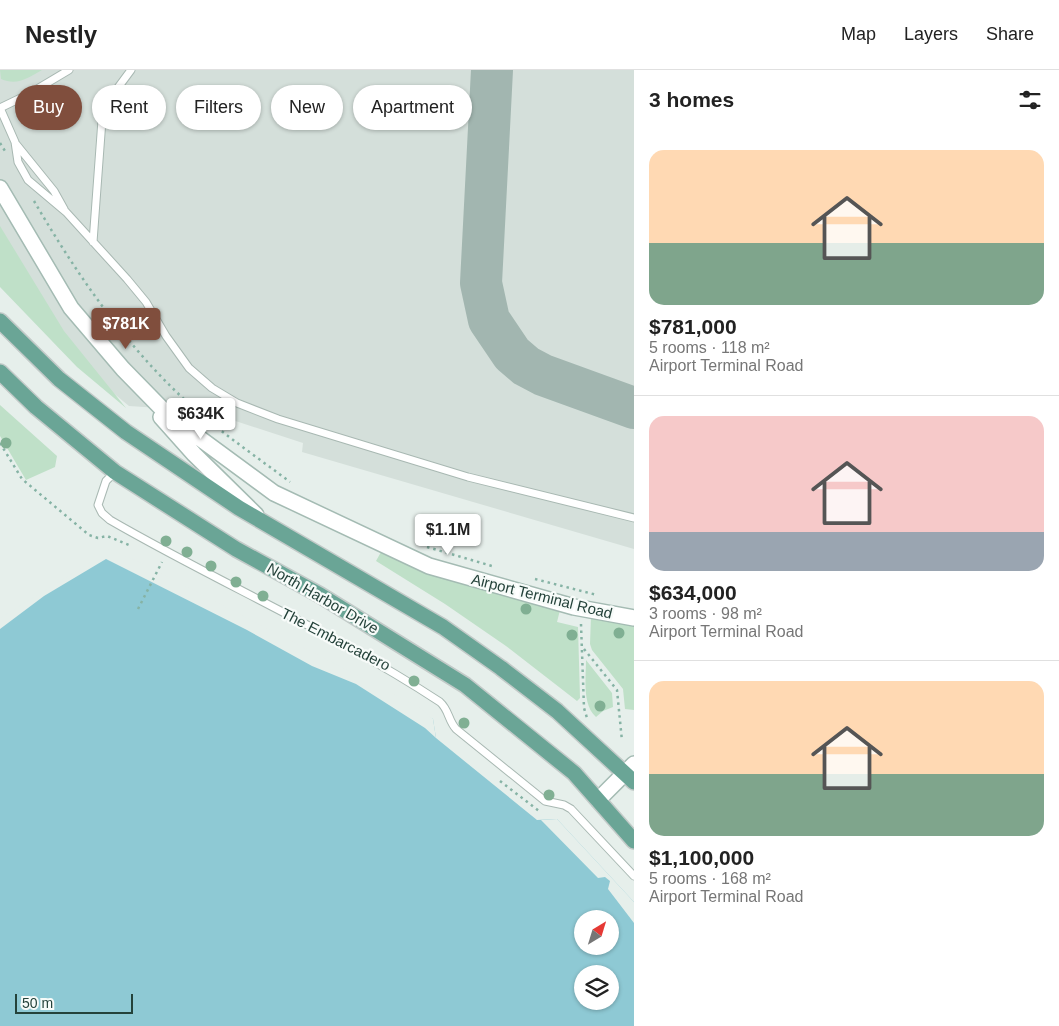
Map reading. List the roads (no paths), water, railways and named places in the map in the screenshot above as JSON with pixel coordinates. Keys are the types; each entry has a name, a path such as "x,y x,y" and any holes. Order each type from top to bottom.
{"main road":[{"name":"Airport Terminal Road","path":"0,188 71,308 169,428 265,523"},
{"path":"0,321 59,380 126,432 265,523 443,627 501,668 632,774 598,800"},
{"name":"Airport Terminal Road","path":"123,370 168,415 230,462 274,493 330,521 428,566 574,607 634,618"},
{"name":"North Harbor Drive","path":"0,372 43,413 115,472 236,549 328,600 465,685 574,773 634,841"}],"lane":[{"path":"66,212 54,191 15,142 0,108 27,95 69,70"},
{"path":"93,242 102,120 114,92 131,70"},
{"path":"15,142 18,162 28,180 66,212 93,242 146,302 166,336 189,368 212,388 237,403 278,419 468,477 634,518"},
{"path":"115,472 106,480 98,505 102,513 110,520 168,554 362,654 440,702 447,708 451,723 456,728 545,801 564,805 571,809 634,876"}],"water":[{"path":"106,551 365,681 433,719 436,738 537,820 557,819 634,902 634,1026 0,1026 0,621 93,564"}]}
